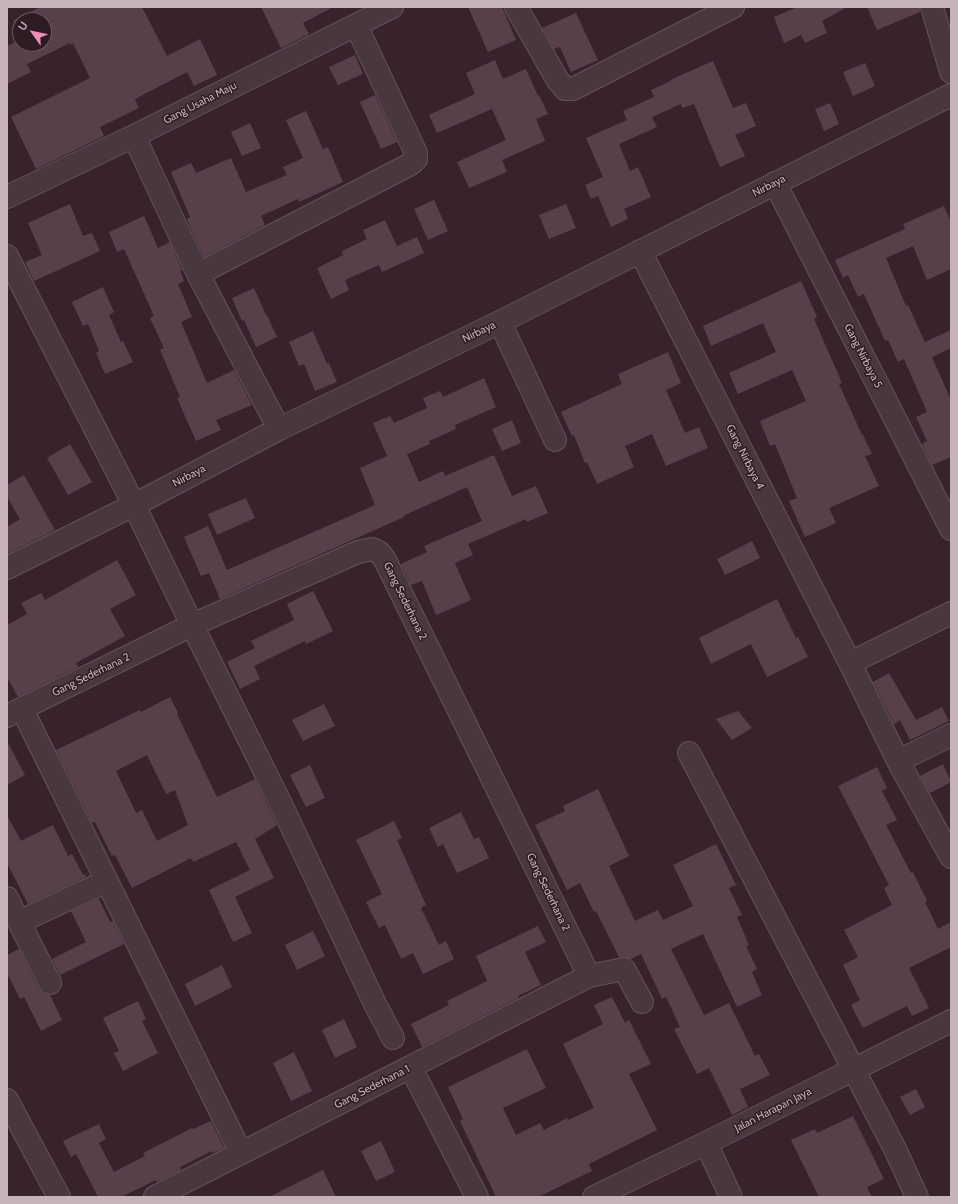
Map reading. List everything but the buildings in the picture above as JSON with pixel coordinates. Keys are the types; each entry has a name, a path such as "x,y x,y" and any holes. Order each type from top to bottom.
{"street":[{"name":"Gang Usaha Maju","path":"7,197 134,136 392,7"},
{"path":"516,7 557,79 565,89 573,89 733,7"},
{"path":"932,7 951,72"},
{"path":"198,274 405,167 416,159 416,153 356,25"},
{"name":"Nirbaya","path":"7,568 134,505 279,429 500,322 951,94"},
{"path":"134,136 198,274 279,429"},
{"name":"Gang Nirbaya 5","path":"775,183 951,529"},
{"name":"Gang Nirbaya 4","path":"640,251 898,760 951,857"},
{"path":"7,256 134,505 280,802 375,1004 393,1038"},
{"path":"500,322 555,440"},
{"name":"Gang Sederhana 2","path":"14,712 192,625 358,552 372,549 379,552 385,560 589,976"},
{"path":"850,663 951,613"},
{"path":"14,712 107,881 242,1153"},
{"path":"898,760 951,735"},
{"path":"688,753 896,1149 917,1197"},
{"path":"19,922 107,881"},
{"path":"7,898 50,983"},
{"name":"Gang Sederhana 1","path":"155,1197 411,1068 589,976 624,969 642,1002"},
{"name":"Jalan Harapan Jaya","path":"594,1197 951,1021"},
{"path":"411,1068 477,1197"},
{"path":"7,1100 59,1197"},
{"path":"706,1143 731,1197"}]}
